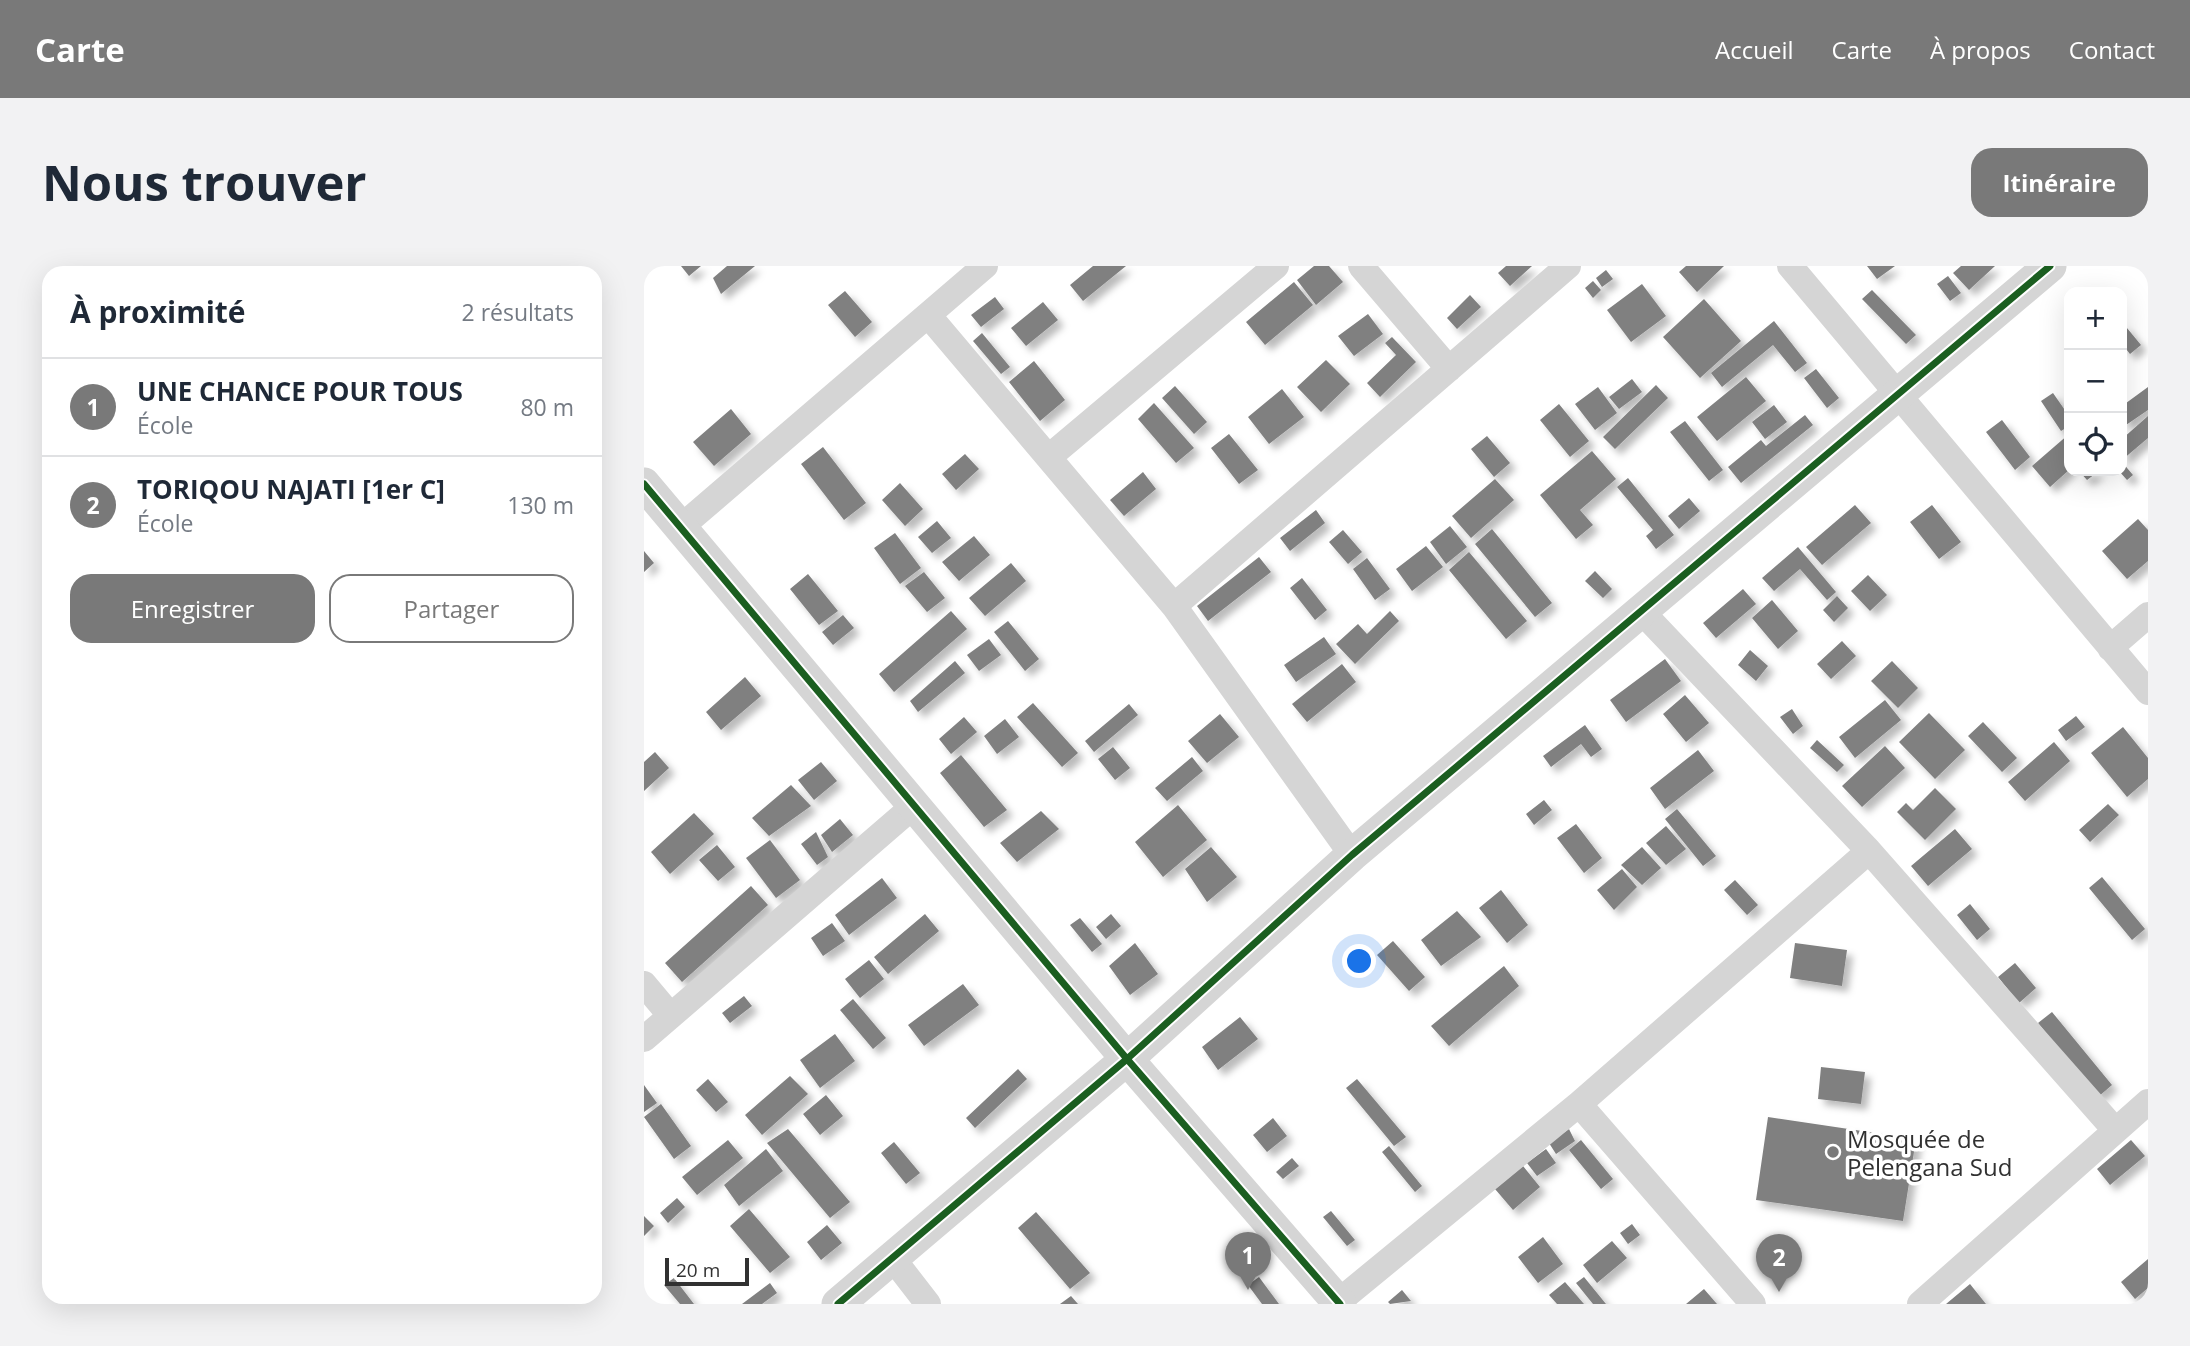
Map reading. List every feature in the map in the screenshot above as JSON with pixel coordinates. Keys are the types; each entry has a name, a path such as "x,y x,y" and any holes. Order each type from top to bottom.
{"street":[{"path":"681,527 985,266"},
{"path":"1049,457 1276,266"},
{"path":"1361,266 1449,369"},
{"path":"1174,606 1568,266"},
{"path":"1790,266 2148,692"},
{"path":"838,1304 894,1260 1127,1059 1352,855 2050,266"},
{"path":"928,315 1174,606 1352,855"},
{"path":"644,484 916,804 1127,1059 1339,1303 1579,1104 1869,851"},
{"path":"1642,612 1869,851 2115,1130"},
{"path":"2110,648 2148,615"},
{"path":"644,1039 916,804"},
{"path":"644,984 670,1015"},
{"path":"1920,1304 2148,1102"},
{"path":"1579,1104 1753,1304"},
{"path":"894,1260 928,1304"}],"building":[{"path":"681,266 701,266 689,276"},
{"path":"727,266 755,266 721,294 713,278"},
{"path":"1093,266 1126,266 1083,301 1070,285"},
{"path":"1314,266 1329,266 1343,282 1316,305 1297,280"},
{"path":"1506,266 1532,266 1510,286 1498,273"},
{"path":"1686,266 1724,266 1697,292 1679,272"},
{"path":"1867,266 1895,266 1877,279"},
{"path":"1961,266 1995,266 1969,290 1953,273"},
{"path":"1606,270 1613,279 1602,287 1596,278"},
{"path":"1948,276 1961,293 1950,301 1937,284"},
{"path":"1593,281 1601,290 1593,298 1585,288"},
{"path":"1294,282 1313,305 1265,345 1246,322"},
{"path":"1642,284 1666,316 1631,342 1607,310"},
{"path":"1872,290 1916,335 1906,344 1862,299"},
{"path":"845,291 872,322 855,337 828,305"},
{"path":"1470,295 1481,307 1457,329 1447,318"},
{"path":"995,297 1004,309 981,327 971,315"},
{"path":"1704,299 1741,341 1700,378 1663,337"},
{"path":"1043,302 1058,320 1026,346 1011,328"},
{"path":"1368,314 1383,334 1354,356 1338,336"},
{"path":"1774,321 1807,363 1795,372 1773,345 1722,387 1711,373"},
{"path":"2127,328 2141,345 2130,354 2127,350"},
{"path":"982,333 1010,367 1001,374 973,341"},
{"path":"1392,337 1416,362 1380,397 1367,383 1396,355 1385,343"},
{"path":"1326,360 1350,384 1321,412 1297,387"},
{"path":"1034,361 1065,400 1040,421 1009,382"},
{"path":"1816,369 1839,398 1827,408 1804,378"},
{"path":"1746,377 1766,401 1717,441 1697,417"},
{"path":"1632,379 1642,392 1619,409 1609,397"},
{"path":"1656,385 1668,398 1615,449 1603,437"},
{"path":"1175,386 1207,422 1194,434 1162,398"},
{"path":"1598,387 1617,413 1595,430 1575,404"},
{"path":"2148,387 2148,410 2127,424 2127,402"},
{"path":"1282,389 1304,417 1269,444 1248,417"},
{"path":"2053,393 2064,409 2064,429 2061,431 2041,401"},
{"path":"1154,403 1194,448 1176,463 1138,419"},
{"path":"1559,404 1589,441 1570,457 1540,420"},
{"path":"1774,405 1787,422 1765,439 1752,422"},
{"path":"731,409 751,434 714,466 693,442"},
{"path":"1805,415 1813,425 1741,483 1728,467 1761,440 1766,446"},
{"path":"2148,416 2148,438 2127,456 2127,435"},
{"path":"2002,420 2030,457 2015,470 1986,432"},
{"path":"1685,421 1723,470 1709,481 1670,432"},
{"path":"1229,434 1258,470 1239,484 1211,448"},
{"path":"1487,436 1510,463 1494,477 1471,449"},
{"path":"2064,438 2064,474 2050,487 2032,466"},
{"path":"823,447 866,503 844,520 801,464"},
{"path":"1592,451 1616,479 1580,510 1593,525 1576,539 1540,495"},
{"path":"965,454 979,469 956,490 942,474"},
{"path":"2127,468 2133,475 2127,480 2123,476 2127,476"},
{"path":"1143,472 1156,489 1124,516 1110,500"},
{"path":"1628,478 1674,535 1656,549 1646,536 1653,530 1617,487"},
{"path":"1495,479 1514,500 1471,538 1452,516"},
{"path":"900,483 923,509 905,526 882,500"},
{"path":"1689,498 1700,511 1679,529 1668,516"},
{"path":"1855,505 1871,523 1822,565 1806,547"},
{"path":"1932,505 1961,542 1939,559 1910,522"},
{"path":"1316,510 1325,523 1290,551 1280,538"},
{"path":"2138,519 2148,530 2148,561 2127,579 2102,551"},
{"path":"937,521 951,538 932,553 918,537"},
{"path":"1450,526 1467,547 1446,564 1430,542"},
{"path":"1492,529 1552,603 1535,617 1475,544"},
{"path":"1343,530 1362,552 1348,564 1329,542"},
{"path":"895,533 921,568 900,584 874,548"},
{"path":"974,536 990,555 959,581 942,562"},
{"path":"1426,546 1443,567 1412,591 1396,569"},
{"path":"1798,547 1836,592 1827,600 1800,569 1774,591 1762,578"},
{"path":"644,551 654,563 644,572"},
{"path":"1469,552 1527,621 1506,639 1449,570"},
{"path":"1259,557 1271,572 1208,621 1197,606"},
{"path":"1367,558 1390,589 1375,600 1353,569"},
{"path":"1011,563 1026,581 985,616 969,598"},
{"path":"1595,571 1612,589 1603,598 1585,581"},
{"path":"924,572 945,598 927,612 905,586"},
{"path":"808,574 838,611 819,625 790,589"},
{"path":"1868,575 1887,595 1870,611 1851,591"},
{"path":"1302,578 1327,610 1315,620 1290,588"},
{"path":"1743,589 1756,604 1716,638 1703,623"},
{"path":"1837,596 1848,608 1834,622 1823,610"},
{"path":"1772,600 1798,631 1778,649 1752,618"},
{"path":"951,611 967,629 894,692 879,674"},
{"path":"1390,611 1399,621 1355,664 1336,644 1358,624 1367,634"},
{"path":"843,615 854,628 833,645 822,632"},
{"path":"1008,621 1039,659 1025,671 994,632"},
{"path":"1324,637 1336,654 1296,682 1284,665"},
{"path":"989,639 1001,655 979,671 967,655"},
{"path":"1842,641 1856,656 1831,679 1817,664"},
{"path":"1750,650 1768,666 1756,681 1738,665"},
{"path":"1665,659 1681,681 1626,722 1610,700"},
{"path":"955,661 965,673 918,712 910,701"},
{"path":"1892,661 1918,688 1898,708 1871,681"},
{"path":"1342,664 1356,682 1307,722 1292,704"},
{"path":"745,677 761,696 721,730 706,712"},
{"path":"1685,695 1709,723 1686,742 1663,714"},
{"path":"1885,700 1901,720 1855,758 1839,737"},
{"path":"1033,703 1078,753 1062,767 1017,717"},
{"path":"1129,704 1138,715 1094,752 1085,741"},
{"path":"1792,709 1803,726 1793,734 1780,717"},
{"path":"1929,713 1965,750 1935,779 1899,742"},
{"path":"1220,714 1239,737 1207,763 1188,741"},
{"path":"2076,716 2085,727 2066,741 2058,730"},
{"path":"964,717 977,732 951,754 939,739"},
{"path":"1005,719 1019,737 997,754 984,736"},
{"path":"1983,722 2017,758 2002,772 1968,736"},
{"path":"1585,725 1602,749 1591,757 1581,744 1551,767 1543,756"},
{"path":"2123,727 2148,758 2148,779 2127,797 2091,753"},
{"path":"1817,740 1844,765 1837,772 1810,748"},
{"path":"2054,742 2070,761 2025,801 2008,782"},
{"path":"1885,746 1905,768 1862,807 1842,786"},
{"path":"1113,747 1130,768 1115,780 1098,759"},
{"path":"1698,750 1714,771 1665,809 1650,788"},
{"path":"655,752 669,768 644,791 644,762"},
{"path":"961,755 1007,810 984,827 940,773"},
{"path":"1192,757 1203,771 1167,801 1155,788"},
{"path":"821,762 837,781 814,800 798,780"},
{"path":"791,785 811,806 769,836 752,818"},
{"path":"1935,788 1956,809 1925,840 1897,812 1906,803 1913,810"},
{"path":"1544,800 1552,810 1534,825 1526,814"},
{"path":"2108,804 2119,815 2090,842 2079,830"},
{"path":"1178,805 1207,840 1163,877 1135,842"},
{"path":"1677,809 1716,856 1703,866 1665,819"},
{"path":"1041,811 1059,829 1017,862 1000,843"},
{"path":"694,813 714,834 670,874 651,852"},
{"path":"840,819 853,835 832,852 821,835"},
{"path":"1576,824 1602,858 1584,873 1557,838"},
{"path":"1666,826 1686,849 1666,865 1646,843"},
{"path":"1955,829 1972,849 1928,886 1911,866"},
{"path":"816,832 828,857 817,865 801,844"},
{"path":"770,840 800,880 776,898 746,858"},
{"path":"717,845 735,867 718,881 699,860"},
{"path":"1211,847 1237,877 1207,902 1185,869"},
{"path":"1642,847 1661,868 1642,885 1621,865"},
{"path":"1622,869 1637,887 1614,910 1597,890"},
{"path":"2102,877 2145,929 2132,940 2089,888"},
{"path":"882,878 897,898 849,935 835,915"},
{"path":"1735,880 1758,905 1747,915 1724,890"},
{"path":"751,886 768,905 682,982 665,963"},
{"path":"1501,890 1528,925 1507,943 1479,908"},
{"path":"1970,904 1990,929 1977,940 1957,915"},
{"path":"1457,911 1481,937 1441,966 1421,940"},
{"path":"925,914 939,931 888,974 874,957"},
{"path":"1111,914 1121,926 1106,939 1096,927"},
{"path":"1080,918 1102,944 1092,952 1070,925"},
{"path":"832,923 845,941 823,956 811,938"},
{"path":"1393,941 1425,977 1409,991 1377,955"},
{"path":"1135,943 1158,974 1130,995 1109,966"},
{"path":"1795,943 1847,950 1842,986 1790,978"},
{"path":"869,960 884,979 860,998 845,979"},
{"path":"2015,963 2036,988 2019,1003 1998,977"},
{"path":"1504,966 1519,986 1449,1046 1431,1026"},
{"path":"963,984 979,1005 924,1046 908,1025"},
{"path":"744,996 752,1006 730,1023 722,1013"},
{"path":"853,999 886,1038 873,1049 840,1010"},
{"path":"2052,1012 2112,1085 2098,1097 2038,1023"},
{"path":"1240,1017 1258,1039 1218,1070 1202,1047"},
{"path":"835,1034 855,1061 820,1088 800,1060"},
{"path":"1821,1067 1865,1072 1861,1104 1818,1099"},
{"path":"1018,1069 1027,1079 975,1128 966,1118"},
{"path":"790,1076 808,1094 762,1135 745,1115"},
{"path":"708,1079 728,1102 716,1112 696,1090"},
{"path":"1357,1079 1406,1137 1394,1146 1346,1088"},
{"path":"644,1085 657,1103 644,1112"},
{"path":"826,1095 843,1116 820,1135 803,1114"},
{"path":"661,1104 691,1146 674,1159 644,1117"},
{"path":"1768,1117 1916,1139 1903,1221 1756,1200"},
{"path":"1273,1118 1287,1136 1267,1152 1253,1135"},
{"path":"788,1129 850,1202 830,1218 767,1143"},
{"path":"1569,1129 1575,1141 1556,1154 1549,1143"},
{"path":"728,1140 743,1158 697,1195 682,1177"},
{"path":"1581,1140 1613,1179 1601,1189 1569,1150"},
{"path":"2131,1140 2145,1156 2110,1185 2097,1169"},
{"path":"894,1142 920,1173 906,1184 881,1153"},
{"path":"1389,1146 1422,1186 1415,1192 1382,1152"},
{"path":"766,1149 783,1171 739,1206 724,1185"},
{"path":"1546,1149 1556,1163 1537,1176 1527,1163"},
{"path":"1292,1158 1299,1166 1283,1179 1276,1172"},
{"path":"1523,1166 1540,1187 1513,1210 1495,1189"},
{"path":"677,1198 685,1207 668,1223 660,1213"},
{"path":"749,1209 790,1257 770,1273 730,1226"},
{"path":"1331,1211 1355,1240 1347,1246 1323,1217"},
{"path":"1036,1212 1090,1273 1070,1289 1018,1228"},
{"path":"644,1216 654,1226 644,1236"},
{"path":"1632,1224 1640,1235 1628,1244 1620,1233"},
{"path":"827,1225 842,1243 821,1260 807,1242"},
{"path":"1543,1237 1563,1264 1538,1283 1518,1257"},
{"path":"1612,1241 1627,1258 1597,1283 1583,1265"},
{"path":"2148,1259 2148,1288 2135,1299 2121,1282"},
{"path":"1259,1277 1279,1304 1262,1304 1248,1285"},
{"path":"1584,1277 1606,1304 1593,1304 1576,1283"},
{"path":"674,1278 694,1304 680,1304 664,1285"},
{"path":"1565,1282 1584,1304 1557,1304 1549,1295"},
{"path":"770,1283 777,1293 762,1304 742,1304"},
{"path":"1970,1284 1986,1304 1946,1304"},
{"path":"1704,1289 1717,1304 1686,1304"},
{"path":"1402,1290 1411,1301 1388,1302"},
{"path":"1071,1296 1078,1304 1060,1304"}],"cycle path":[{"path":"838,1304 1127,1059 1352,855 2050,266"},
{"path":"644,484 1127,1059 1340,1304"}],"place":[{"name":"Mosquée de Pelengana Sud","path":"1833,1152"},
{"name":"UNE CHANCE POUR TOUS","path":"1248,1290"},
{"name":"TORIQOU NAJATI [1er C]","path":"1779,1292"}]}
